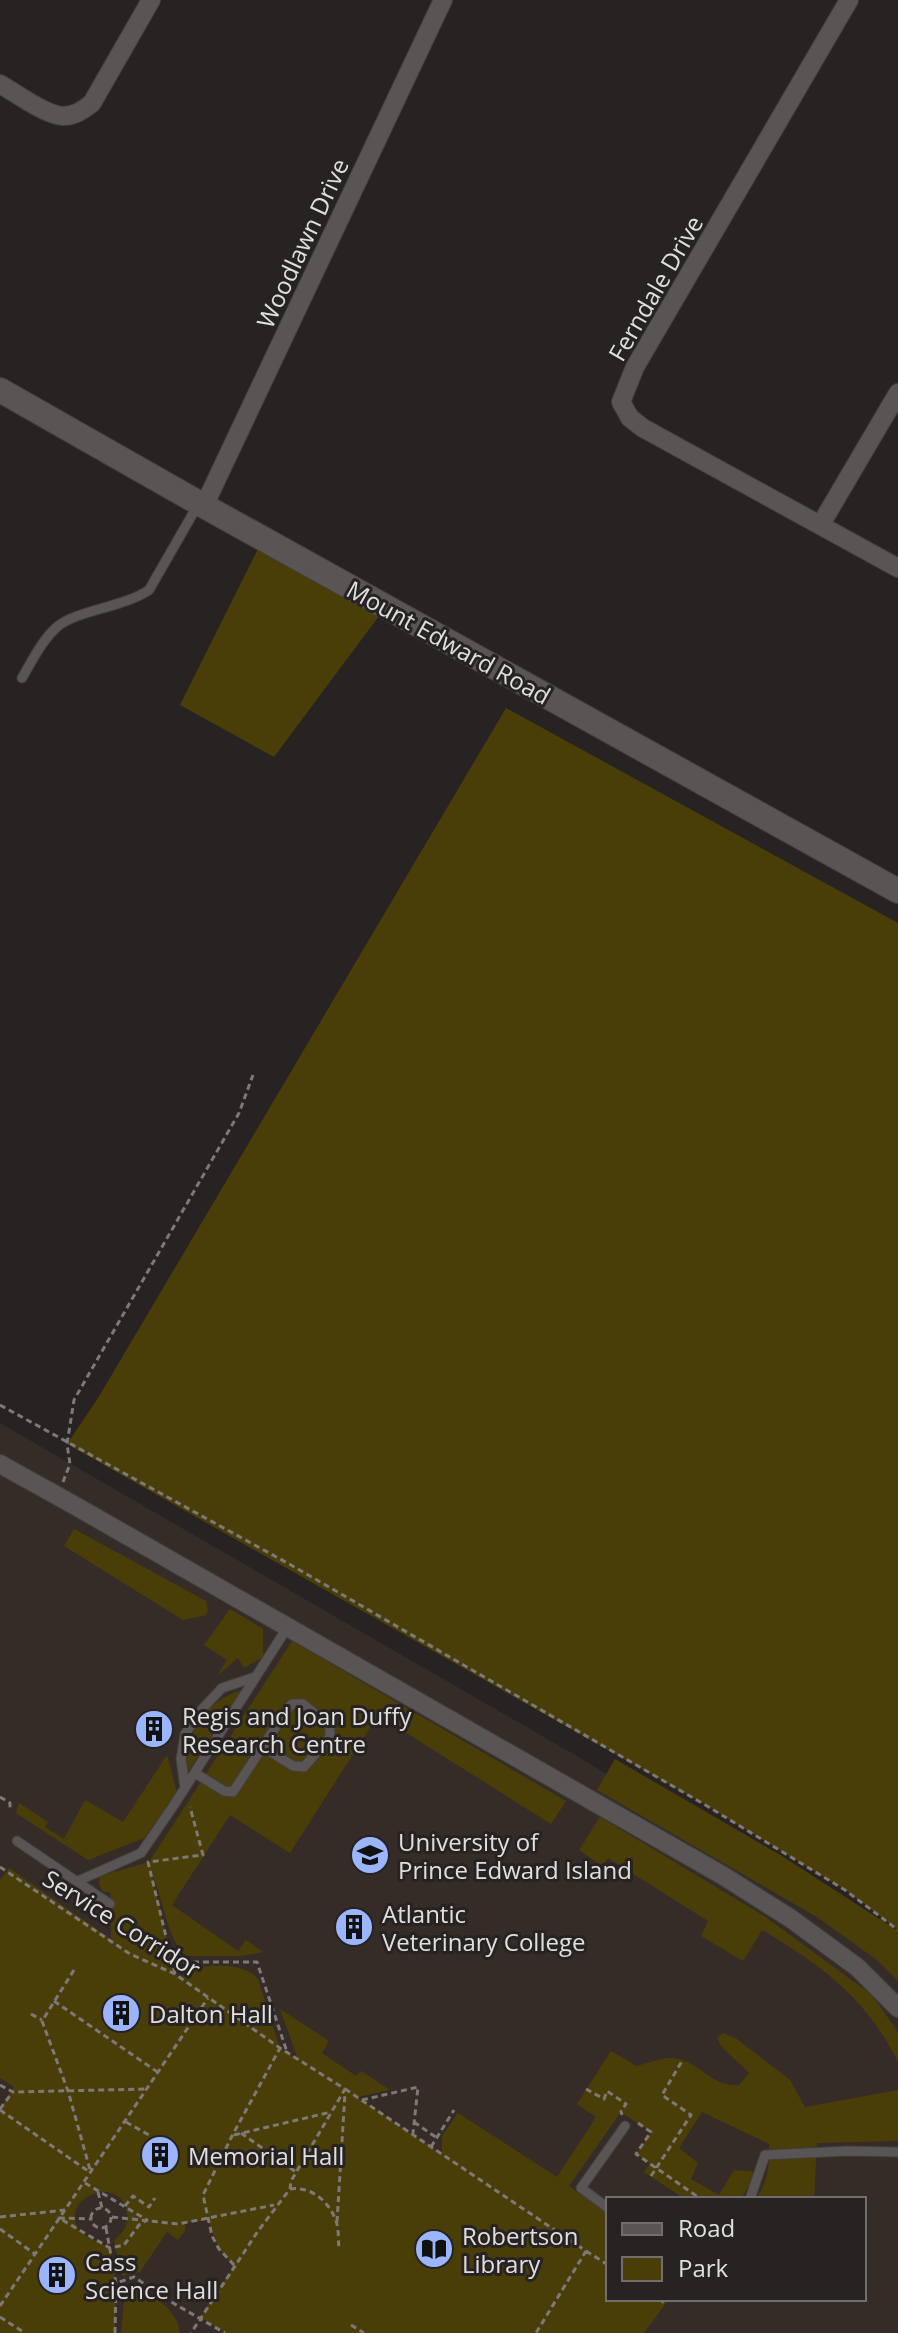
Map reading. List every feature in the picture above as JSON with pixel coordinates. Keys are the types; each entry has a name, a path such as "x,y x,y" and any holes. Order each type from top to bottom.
{"street":[{"path":"0,84 50,113 64,116 79,113 92,103 151,0"},
{"name":"Woodlawn Drive","path":"202,505 443,0"},
{"name":"Ferndale Drive","path":"849,0 635,367 621,402 630,418 643,428 898,568"},
{"name":"Mount Edward Road","path":"0,390 898,891"},
{"path":"821,524 898,393"},
{"path":"0,1464 722,1875 790,1918 857,1967 898,2008"}],"lane":[{"path":"22,678 59,624 136,598 149,590 202,505"},
{"path":"78,1881 141,1853 287,1628"},
{"path":"185,1788 181,1759 185,1734 202,1709 222,1688 255,1677"},
{"path":"195,1773 224,1791 233,1792 263,1747 292,1704 303,1704 330,1726 330,1737 304,1767 293,1766 263,1747"},
{"path":"17,1841 110,1904"},
{"path":"606,2207 581,2188 625,2126"},
{"path":"751,2197 765,2155 898,2152"}],"path":[{"path":"57,1496 70,1464 67,1444 74,1400 239,1113 253,1075"},
{"path":"0,1405 291,1565 707,1806 845,1890 898,1930"},
{"path":"175,1974 148,1862 203,1855 185,1788"},
{"path":"0,1797 10,1803 10,1810"},
{"name":"Service Corridor","path":"0,1867 130,1954 175,1974 287,2053 606,2264"},
{"path":"173,1962 257,1962 287,2053"},
{"path":"42,2021 74,1970"},
{"path":"0,2306 208,1998"},
{"path":"54,2001 159,2073"},
{"path":"31,2014 42,2021 68,2091 91,2173"},
{"path":"234,2266 212,2236 203,2195 280,2048"},
{"path":"651,2176 691,2115 662,2095 682,2061"},
{"path":"0,2085 13,2092 148,2089"},
{"path":"362,2100 418,2087 412,2134"},
{"path":"191,2333 234,2266 290,2189 291,2181 345,2089"},
{"path":"339,2248 337,2222 345,2089"},
{"path":"586,2089 604,2099 607,2091 626,2104 621,2111"},
{"path":"13,2092 0,2109 91,2173"},
{"path":"431,2147 454,2110"},
{"path":"621,2111 651,2132 636,2154 698,2197"},
{"path":"621,2111 625,2126"},
{"path":"232,2136 331,2112"},
{"path":"126,2122 149,2135"},
{"path":"414,2122 437,2138"},
{"path":"241,2133 296,2172"},
{"path":"84,2183 147,2220"},
{"path":"290,2189 308,2189 319,2196 337,2222"},
{"path":"98,2192 102,2208"},
{"path":"125,2206 133,2196 149,2207 155,2198"},
{"path":"112,2217 178,2224 276,2205"},
{"path":"0,2217 65,2210"},
{"path":"91,2219 95,2210 108,2210 112,2217 106,2228"},
{"path":"59,2218 110,2248 124,2245 139,2225 147,2220"},
{"path":"59,2218 91,2219"},
{"path":"91,2219 96,2227 106,2228"},
{"path":"106,2228 116,2283 115,2333"},
{"path":"0,2229 35,2254"},
{"path":"536,2333 586,2251"},
{"path":"116,2283 134,2277 225,2333"},
{"path":"662,2301 666,2304"},
{"path":"0,2317 25,2333"},
{"path":"351,2325 364,2333"}],"shaded area":[{"name":"University of Prince Edward Island","path":"0,1423 582,1759 898,1951 898,2333 0,2333"}],"green space":[{"path":"258,549 379,616 274,757 180,705"},
{"path":"506,708 898,923 898,1930 845,1890 707,1806 67,1444 98,1398"},
{"path":"74,1529 206,1601 206,1615 183,1620 64,1546"},
{"path":"230,1609 263,1629 263,1657 244,1668 238,1658 217,1676 227,1660 204,1645"},
{"path":"292,1641 566,1801 551,1824 378,1715 290,1853 230,1815 172,1905 238,1951 246,1940 263,1952 241,1956 187,1956 170,1930 152,1875 175,1974 181,1978 187,1967 215,1966 234,1967 251,1973 258,1979 280,2048 298,2059 280,2009 329,2041 322,2053 356,2076 361,2071 390,2090 357,2097 442,2154 442,2136 458,2113 557,2177 596,2117 577,2104 611,2051 637,2066 669,2058 679,2059 720,2082 739,2085 749,2073 720,2043 717,2038 723,2033 737,2039 790,2080 805,2107 898,2090 898,2141 817,2143 814,2197 757,2197 767,2173 769,2144 702,2112 679,2148 698,2163 691,2179 719,2195 734,2170 756,2172 742,2197 678,2197 644,2172 650,2163 636,2154 651,2132 621,2112 569,2186 606,2213 606,2301 668,2301 644,2333 226,2333 200,2317 234,2266 219,2249 208,2220 185,2223 185,2231 178,2240 167,2232 140,2272 122,2276 114,2240 125,2228 127,2213 122,2201 114,2194 104,2192 84,2199 77,2207 75,2217 80,2231 110,2248 116,2283 115,2333 0,2333 0,2109 14,2087 0,2078 0,1880 9,1868 111,1939 111,1893 102,1891 100,1876 149,1862"},
{"path":"242,1690 187,1773 189,1745 199,1721 228,1695"},
{"path":"167,1755 177,1793 144,1838 88,1860 16,1813 19,1803 48,1822 45,1827 64,1839 85,1800 123,1822"},
{"path":"615,1759 782,1856 898,1931 898,1981 877,1960 817,1917 597,1790"},
{"path":"600,1817 764,1916 872,1995 898,2032 898,2062 886,2040 857,2002 804,1957 762,1930 743,1961 701,1936 708,1921 608,1858 602,1866 579,1850"},
{"path":"135,2286 170,2311 180,2333 121,2333 125,2288"}],"place":[{"name":"Regis and Joan Duffy Research Centre","path":"154,1729"},
{"name":"University of Prince Edward Island","path":"370,1855"},
{"name":"Atlantic Veterinary College","path":"354,1927"},
{"name":"Dalton Hall","path":"121,2013"},
{"name":"Memorial Hall","path":"160,2155"},
{"name":"Robertson Library","path":"434,2249"},
{"name":"Cass Science Hall","path":"57,2275"}]}
